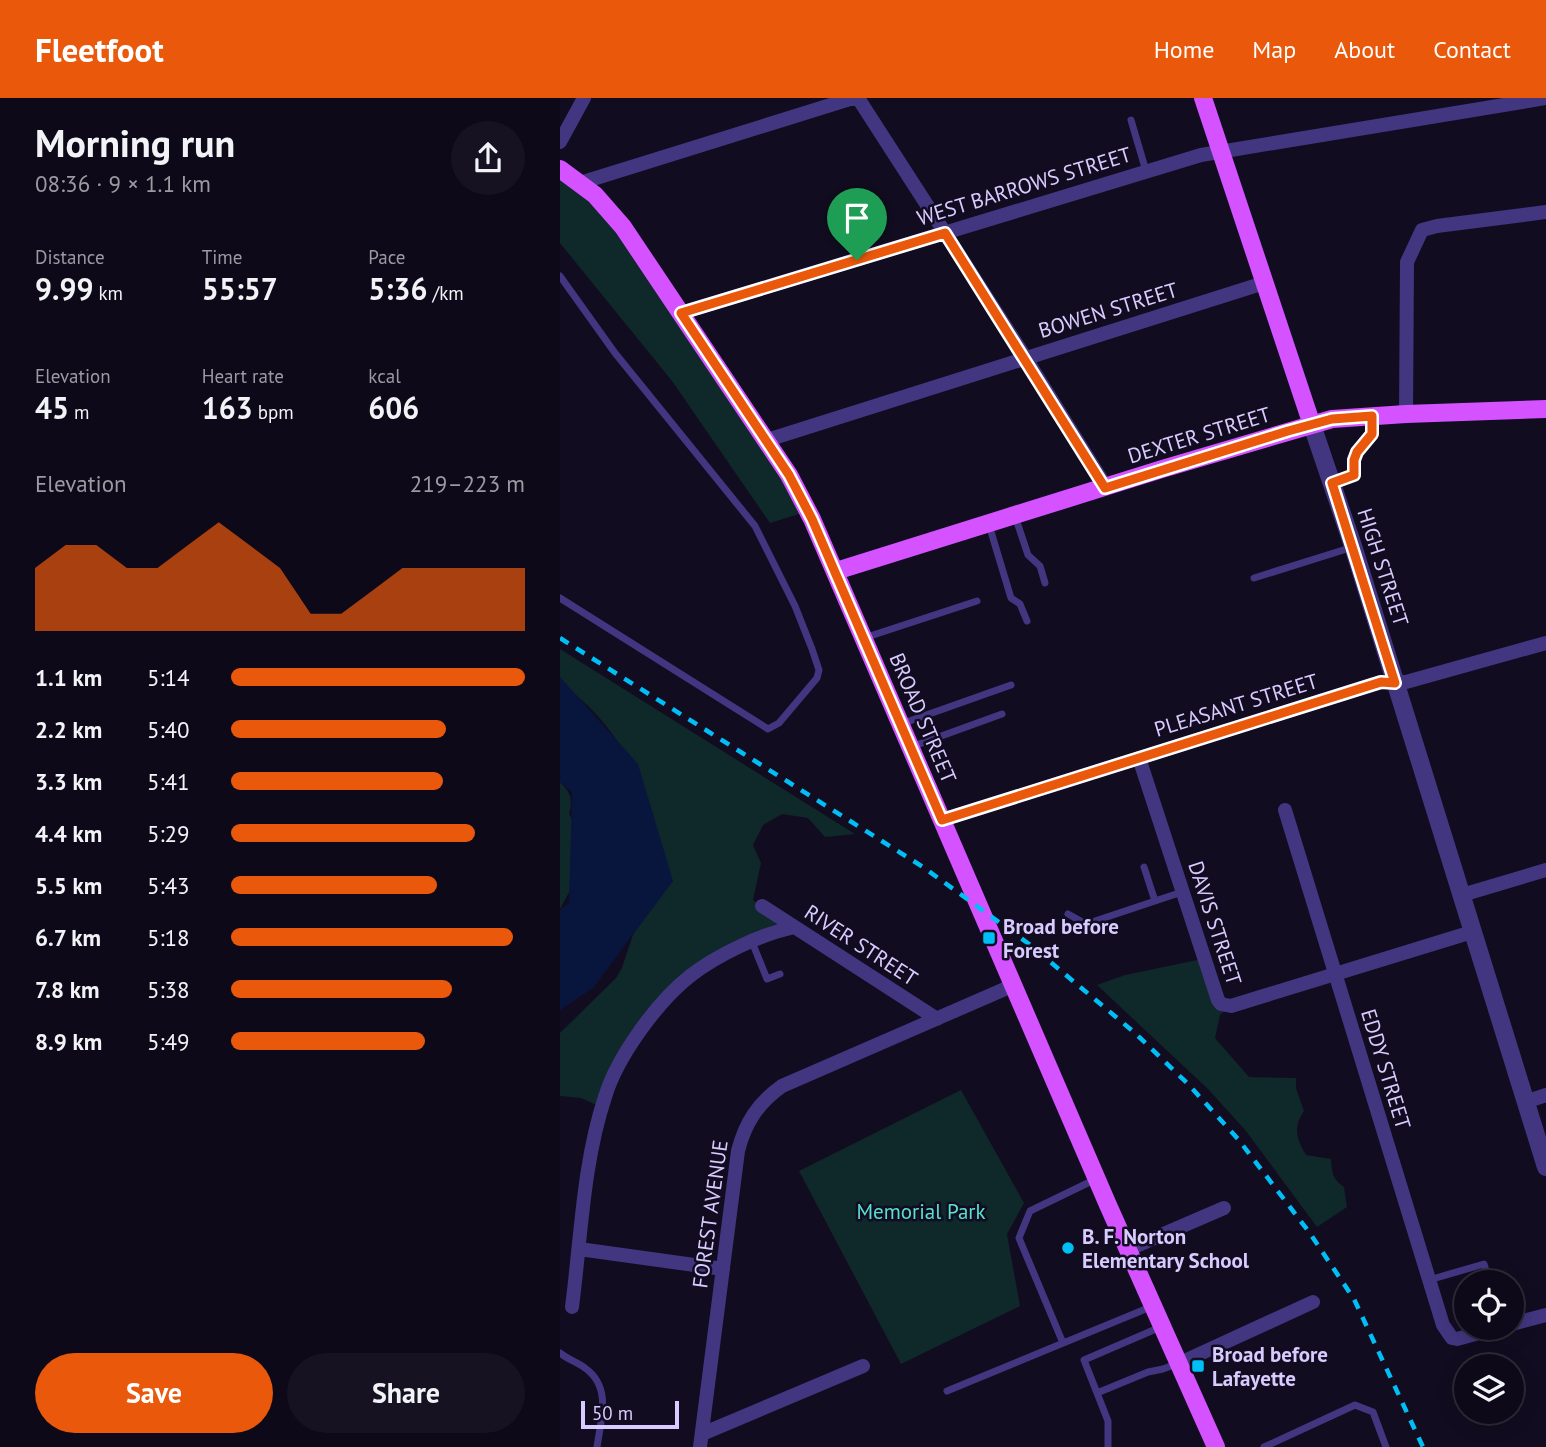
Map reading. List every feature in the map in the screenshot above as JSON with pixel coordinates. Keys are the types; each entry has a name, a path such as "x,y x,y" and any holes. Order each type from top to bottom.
{"main road":[{"name":"HIGH STREET","path":"1203,98 1311,425"},
{"name":"BROAD STREET","path":"560,169 580,183 623,227 802,499 836,571 1097,1178 1180,1363 1211,1445"},
{"name":"DEXTER STREET","path":"836,571 1332,419 1546,409"}],"street":[{"path":"560,142 584,98"},
{"path":"580,183 856,98 1025,358 1105,488"},
{"name":"WEST BARROWS STREET","path":"681,313 1146,171 1220,151 1546,98"},
{"path":"1406,414 1408,262 1422,230 1546,212"},
{"name":"BOWEN STREET","path":"764,441 1264,283"},
{"name":"HIGH STREET","path":"1311,425 1353,547 1546,1167"},
{"name":"PLEASANT STREET","path":"942,820 1381,682 1395,683 1546,643"},
{"name":"DAVIS STREET","path":"1139,758 1217,1000 1221,1004 1231,1006 1472,932"},
{"name":"EDDY STREET","path":"1285,810 1428,1280 1443,1325 1454,1338"},
{"path":"1462,895 1546,870"},
{"name":"RIVER STREET","path":"762,906 937,1019"},
{"path":"572,1307 601,1108 620,1061 639,1032 690,975 768,934 795,927"},
{"name":"FOREST AVENUE","path":"701,1440 738,1151 744,1128 763,1102 790,1081 1014,985"},
{"path":"1525,1102 1546,1096"},
{"path":"1129,1249 1224,1208"},
{"path":"579,1249 723,1269"},
{"path":"1180,1363 1314,1302"},
{"path":"1524,1321 1546,1315"},
{"path":"701,1440 863,1366"}],"lane":[{"path":"1131,120 1146,171"},
{"path":"560,276 615,353 755,526 812,649 819,670 817,678 779,723 768,729 560,598"},
{"path":"1332,483 1354,475 1357,452 1372,434 1372,416"},
{"path":"1015,516 1028,555 1040,566 1045,583"},
{"path":"989,524 1011,598 1020,604 1027,621"},
{"path":"1254,578 1353,547"},
{"path":"864,638 977,601"},
{"path":"900,724 1011,685"},
{"path":"910,747 1002,714"},
{"path":"1143,867 1155,901"},
{"path":"1068,914 1086,923 1183,892"},
{"path":"752,942 767,979 780,974"},
{"path":"1063,1343 1019,1238 1030,1211 1097,1178"},
{"path":"1463,1270 1484,1264 1486,1270"},
{"path":"1428,1280 1454,1273"},
{"path":"947,1391 1154,1306"},
{"path":"1108,1447 1108,1421 1084,1360 1163,1326"},
{"path":"560,1353 586,1368 602,1386 603,1400 597,1447"},
{"path":"1097,1393 1148,1372 1180,1363"},
{"path":"1264,1447 1355,1405 1373,1412 1386,1447"}],"green space":[{"path":"560,176 595,205 637,258 740,413 802,513 770,523 672,381 560,243"},
{"path":"560,649 855,834 825,837 808,818 782,814 763,825 753,845 761,863 753,900 784,922 692,977 634,1040 603,1108 581,1098 560,1096 560,1033 616,978 622,968 653,870 656,849 650,807 633,766 596,714 560,681"},
{"path":"560,782 570,796 569,814 575,824 581,870 560,909"},
{"path":"1202,959 1226,1009 1220,1015 1215,1038 1249,1077 1296,1078 1296,1088 1304,1111 1297,1127 1300,1143 1306,1155 1331,1159 1333,1175 1344,1187 1347,1207 1317,1227 1246,1131 1208,1089 1097,985 1125,975"},
{"name":"Memorial Park","path":"961,1090 1024,1203 1007,1234 1020,1306 901,1364 799,1171"}],"water":[{"path":"560,677 638,764 673,881 593,988 560,1010 560,910 569,903 572,792 560,782"}],"railway":[{"path":"560,638 923,867 1029,944 1135,1033 1188,1084 1238,1139 1309,1232 1354,1299 1423,1447"}],"place":[{"name":"Broad before Forest","path":"989,938"},
{"name":"B. F. Norton Elementary School","path":"1068,1248"},
{"name":"Broad before Lafayette","path":"1198,1366"}],"route":[{"path":"945,233 1105,488 1332,419 1372,416 1372,434 1357,452 1354,475 1332,483 1395,683 1381,682 942,820 812,519 789,475 681,313 857,260 945,233"}]}
